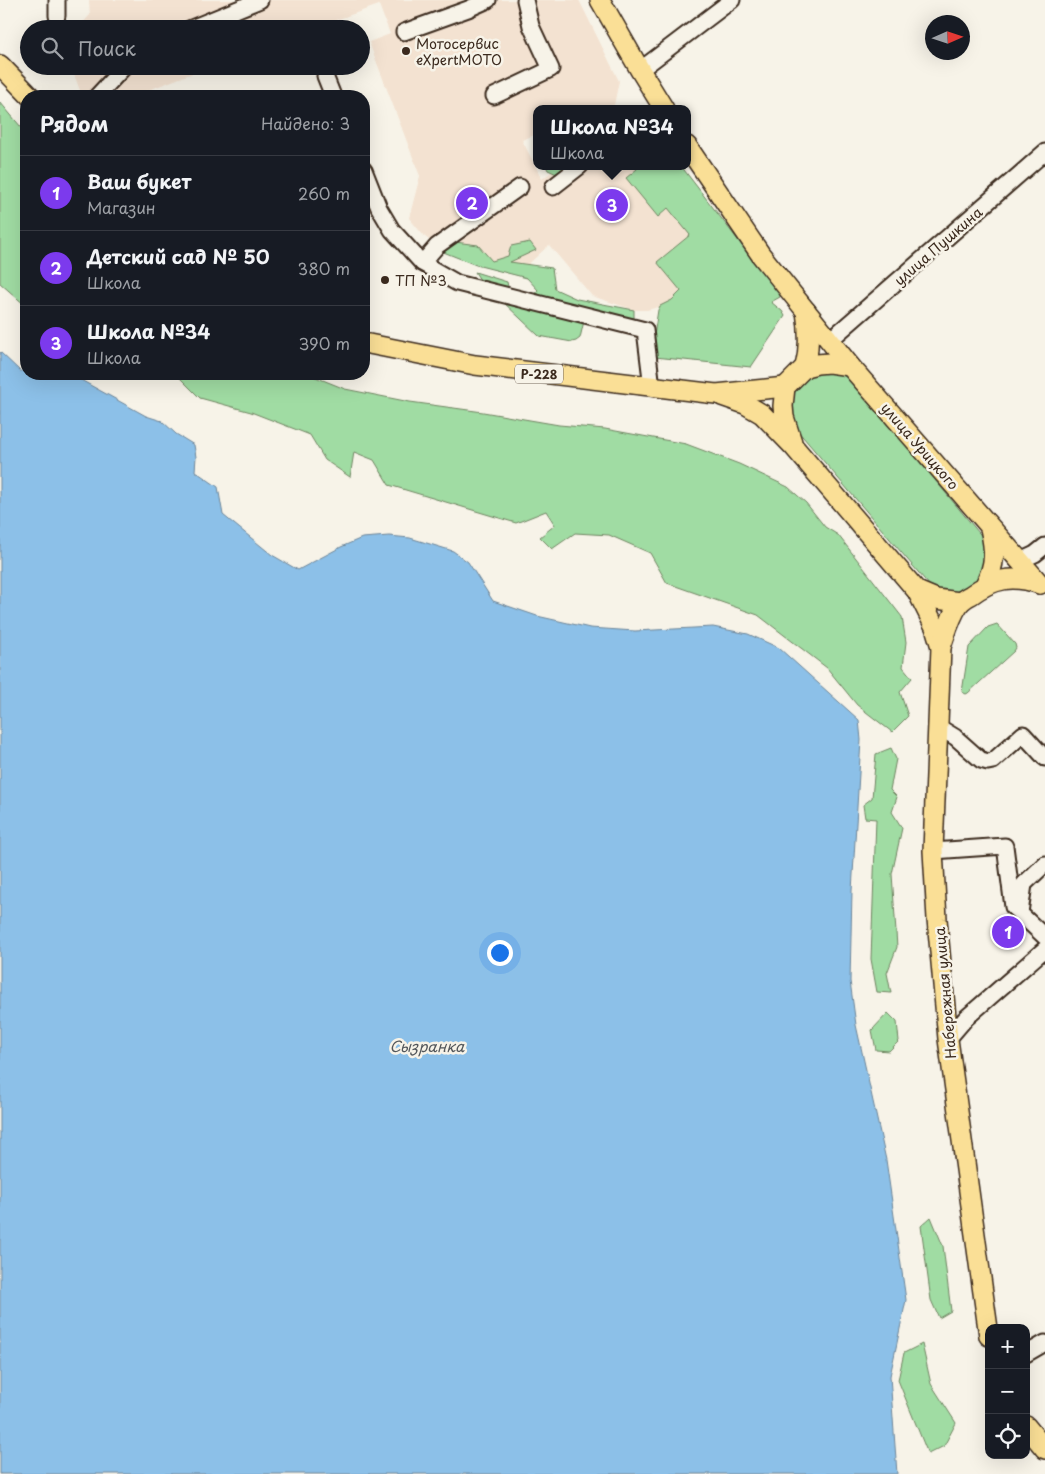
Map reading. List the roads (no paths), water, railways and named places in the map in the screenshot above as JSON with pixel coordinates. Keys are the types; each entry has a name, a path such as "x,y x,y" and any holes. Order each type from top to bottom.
{"main road":[{"path":"600,0 659,105"},
{"path":"0,65 24,90"},
{"path":"691,152 761,255 806,310 810,342 805,367"},
{"name":"улица Урицкого","path":"806,310 850,366 1043,587"},
{"name":"Р-228","path":"370,345 475,366 716,394 745,404 762,414 794,446"},
{"path":"716,394 785,386 805,367 817,364 829,363 850,366"},
{"path":"785,386 784,418 794,446 916,591 935,627 941,647"},
{"path":"941,647 951,619 960,602 985,584 992,572 994,563 990,527"},
{"path":"985,584 1013,579 1026,580 1043,587"},
{"path":"916,591 936,598 960,602"},
{"name":"Набережная улица","path":"941,647 934,851 937,919 948,1039 987,1324"},
{"path":"1030,1431 1045,1449"}],"street":[{"path":"57,0 57,16"},
{"path":"211,20 260,0"},
{"path":"404,32 488,0"},
{"path":"494,96 551,69 530,26 525,0"},
{"path":"640,70 732,0"},
{"path":"103,90 117,75"},
{"path":"325,76 331,90"},
{"name":"улица Пушкина","path":"830,340 1045,152"},
{"path":"553,187 575,170"},
{"path":"370,184 392,230 422,263 457,283 645,330 652,387"},
{"path":"422,263 437,246 520,188"},
{"path":"1020,561 1045,546"},
{"path":"937,726 955,737 981,760 993,761 1023,734 1045,758"},
{"path":"934,851 1005,846 1013,907 1045,937"},
{"path":"1020,913 1024,884 1045,864"},
{"path":"948,1039 966,1018 1045,949"},
{"path":"1030,1352 1045,1343"}],"water":[{"name":"Сызранка","path":"0,352 20,371 20,380 81,380 146,416 162,421 176,434 194,445 196,457 195,471 218,487 223,515 272,555 298,570 362,538 389,536 410,538 453,551 468,562 493,601 537,616 590,628 635,631 713,627 748,634 779,648 859,720 861,740 852,891 850,981 856,1025 886,1160 906,1300 890,1376 897,1474 0,1474"}],"place":[{"name":"Мотосервис eXpertMOTO","path":"406,51"},
{"name":"Детский сад № 50","path":"472,203"},
{"name":"Школа №34","path":"612,205"},
{"name":"ТП №3","path":"385,280"},
{"name":"Ваш букет","path":"1008,932"}]}
